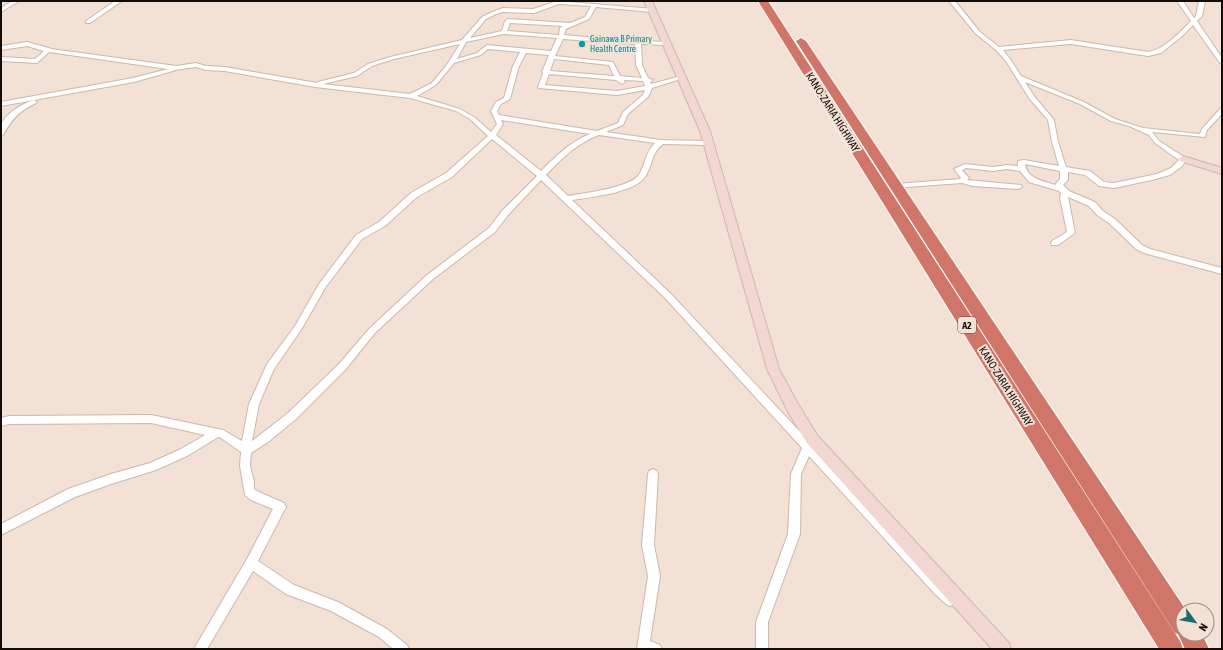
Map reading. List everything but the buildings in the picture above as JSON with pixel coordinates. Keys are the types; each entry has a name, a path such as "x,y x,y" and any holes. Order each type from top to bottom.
{"highway":[{"name":"KANO-ZARIA HIGHWAY","path":"763,1 1172,649"},
{"name":"KANO-ZARIA HIGHWAY","path":"775,1 1175,613"}],"street":[{"path":"1,10 16,1"},
{"path":"88,22 119,1"},
{"path":"952,1 973,29 992,46 998,49 1008,60 1031,97 1051,120 1055,142 1063,169 1064,180 1059,184 1064,191 1064,198 1072,230 1055,243"},
{"path":"1180,1 1222,62"},
{"path":"998,49 1071,42 1148,54 1159,52 1194,22 1199,16 1202,1"},
{"path":"411,96 434,84 452,62 465,40 484,18 494,13 503,10 534,11 548,3 559,2 594,5 650,6 705,131 773,369 807,442 796,474 794,534 762,622 762,649"},
{"path":"594,5 587,18 564,28 545,72 541,88 617,93 649,87 681,78"},
{"path":"504,32 508,21 571,25"},
{"path":"315,85 350,75 355,75 370,65 380,62 440,48 465,40 504,32 666,44"},
{"path":"1,43 12,46"},
{"path":"247,450 264,439 292,416 342,367 372,330 430,277 492,230 505,213 556,160 582,139 621,124 625,114 646,96 649,87 639,65 638,43"},
{"path":"1,48 27,44 48,50 176,68"},
{"path":"1,54 12,46"},
{"path":"452,62 479,54 487,47 611,63 618,78 633,90 646,96"},
{"path":"1,60 36,61 48,50"},
{"path":"200,649 251,564 280,507 255,496 249,491 249,482 245,466 247,436 251,416 264,378 273,362 298,328 322,286 353,242 364,233 382,224 414,195 449,175 492,136 500,124 494,111 498,104 507,99 506,95 512,84 515,68 524,51"},
{"path":"1,104 134,80 176,68 196,65 206,68 225,69 315,85 411,96 458,110 472,118 542,176 668,296 1002,648"},
{"path":"545,72 668,81"},
{"path":"1018,77 1082,104 1113,120 1151,134 1157,142 1183,159 1222,171"},
{"path":"1,134 3,123 19,109 48,96"},
{"path":"1138,128 1203,136 1204,130 1222,110"},
{"path":"497,117 661,142 708,143"},
{"path":"566,199 620,188 641,177 653,147 661,142"},
{"path":"1176,168 1183,159"},
{"path":"1196,163 1176,168 1158,177 1108,186 1098,183 1091,174 1024,162 1021,163 1022,169 1032,180 1064,191 1092,204 1100,213 1112,221 1126,237 1143,249 1222,271"},
{"path":"962,181 965,178 958,171 961,166 975,166 993,169 1007,167 1022,169"},
{"path":"896,186 962,181 973,184 1018,187"},
{"path":"1,422 9,420 151,419 223,434 247,450"},
{"path":"1,530 72,493 152,467 185,452 216,433"},
{"path":"647,648 645,629 654,576 648,545 653,474"},
{"path":"251,564 290,590 334,606 383,633 403,649"}],"place":[{"name":"Gainawa B Primary Health Centre","path":"582,44"}]}
